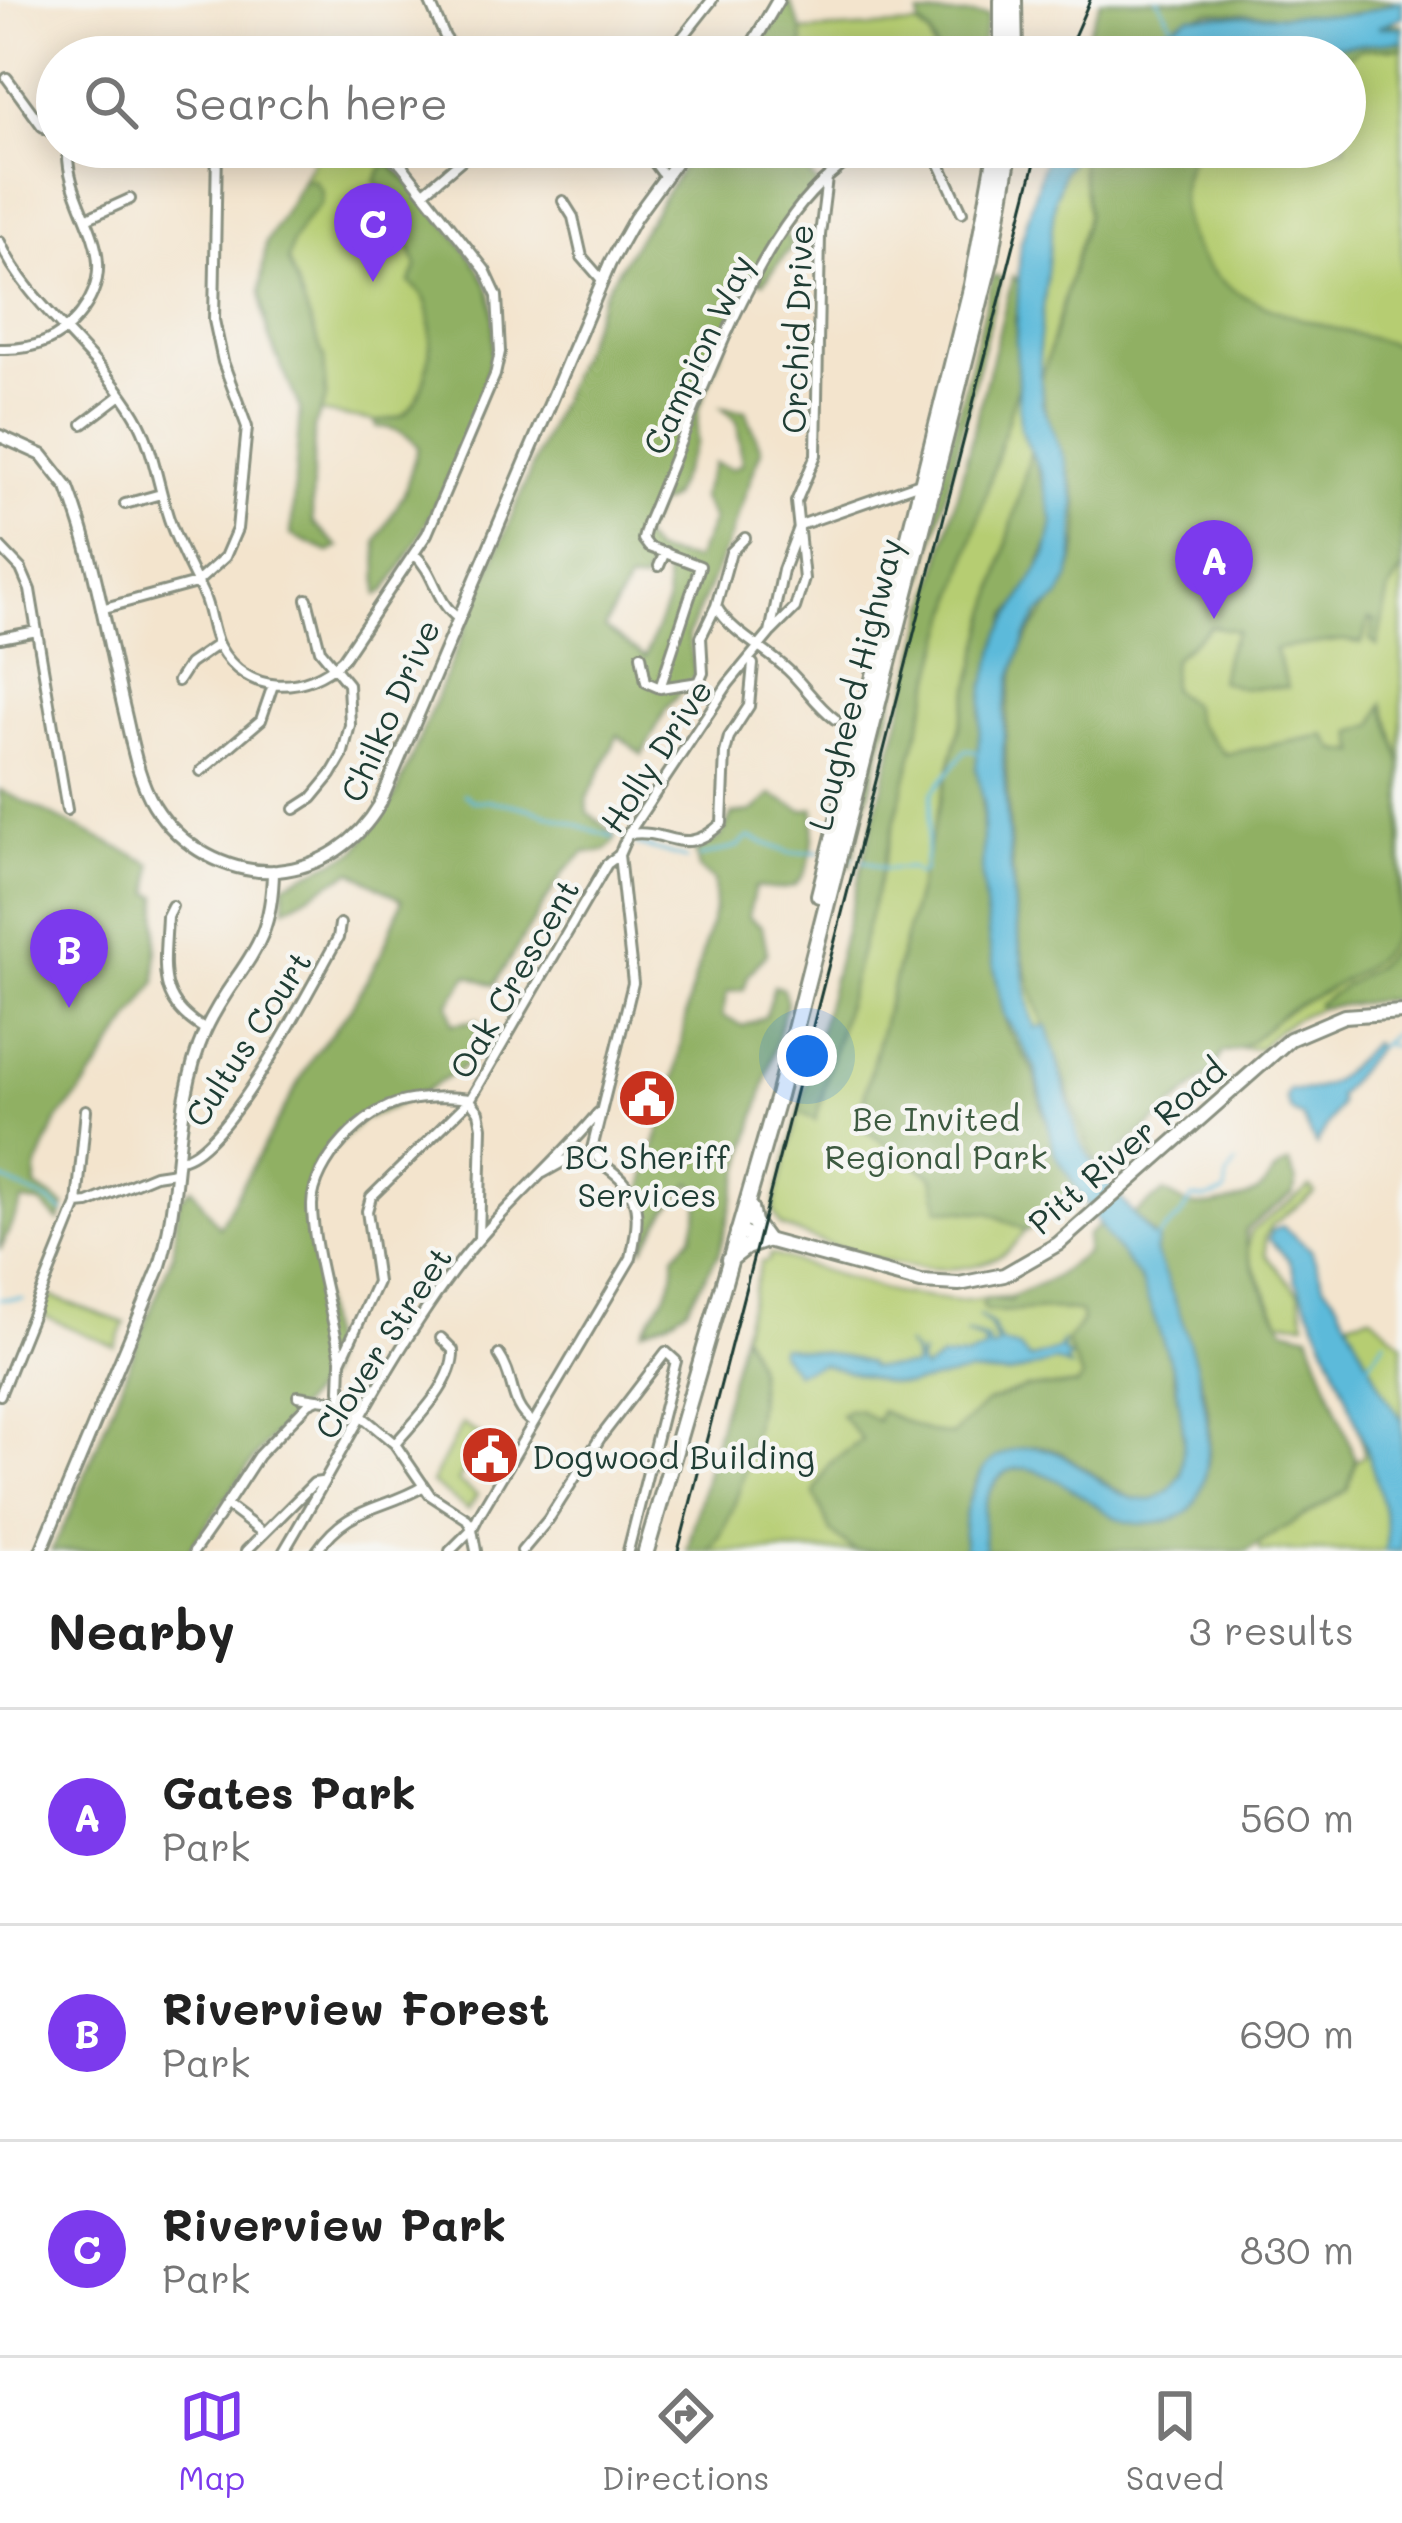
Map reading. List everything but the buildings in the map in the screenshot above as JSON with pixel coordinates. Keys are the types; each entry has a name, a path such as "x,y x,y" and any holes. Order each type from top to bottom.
{"main road":[{"path":"1002,0 1004,36"},
{"path":"1008,36 1014,0"},
{"name":"Lougheed Highway","path":"737,1232 736,1221 972,285 993,168"},
{"name":"Lougheed Highway","path":"646,1551 749,1200 986,277 1006,168"},
{"name":"Pitt River Road","path":"737,1232 905,1279 959,1284 1004,1276 1030,1264 1074,1229 1298,1034 1344,1016 1402,1012"},
{"path":"729,1260 746,1246 766,1240 753,1222 749,1200"}],"street":[{"path":"429,0 444,36"},
{"path":"684,36 712,0"},
{"path":"757,36 778,0"},
{"path":"7,78 36,118"},
{"path":"0,349 37,345 67,329 87,304 98,254 69,168"},
{"path":"100,609 196,583 219,564 235,537 247,439 245,416 223,362 214,320 217,168"},
{"path":"0,242 16,273 67,329 140,423 161,494 218,644 242,672 273,685 311,682 335,667 433,521 495,375 500,352 498,304 489,277 404,168"},
{"path":"424,192 452,168"},
{"path":"659,168 665,176"},
{"name":"Chilko Drive","path":"0,436 36,451 65,481 141,777 159,812 181,837 212,858 244,868 273,871 327,857 356,837 373,817 602,280 623,236 671,168"},
{"name":"Orchid Drive","path":"800,525 796,497 816,455 820,235 826,178 838,168"},
{"path":"942,168 962,212"},
{"name":"Campion Way","path":"660,688 700,566 650,547 643,539 647,524 729,330 790,217 826,178"},
{"path":"88,218 130,199"},
{"path":"562,201 574,217 582,256 602,280"},
{"path":"83,424 121,395"},
{"path":"800,525 920,483"},
{"path":"125,504 161,494"},
{"path":"770,632 783,570 800,525"},
{"path":"770,632 795,608 804,572 800,525"},
{"path":"641,655 646,682 660,688 699,682 704,673 701,637 716,606 731,552 745,538"},
{"path":"0,547 26,576 67,810"},
{"path":"659,566 665,553"},
{"path":"414,554 432,572 445,606 460,619"},
{"path":"783,570 795,564 804,572"},
{"path":"295,809 320,790 345,747 350,725 349,689 318,645 307,599"},
{"path":"716,606 835,719"},
{"path":"773,611 775,616 788,616"},
{"path":"0,638 37,632"},
{"name":"Holly Drive","path":"592,1144 633,982 619,856 628,834 728,684 770,632"},
{"path":"178,681 189,664 218,644"},
{"path":"628,834 690,842 722,823 725,753 729,737 749,706 753,664 749,660"},
{"path":"201,771 261,719 273,685"},
{"name":"Oak Crescent","path":"341,1361 377,1282 367,1211 371,1197 470,1100 608,864 619,856"},
{"path":"41,1551 159,1269 169,1231 185,1090 206,1030 260,945 270,912 273,871"},
{"path":"172,906 167,916 167,988 181,1014 206,1030"},
{"name":"Cultus Court","path":"77,1204 163,1173 199,1153 227,1124 338,938 340,925"},
{"path":"345,1402 312,1208 315,1181 334,1154 372,1116 402,1101 470,1100 482,1127 479,1239"},
{"path":"0,1395 77,1204 86,1110"},
{"name":"Holly Drive","path":"576,1138 599,1112"},
{"path":"450,1551 472,1528 631,1258 638,1229 635,1204 624,1182 599,1161 586,1137 567,1145 568,1159 599,1161"},
{"path":"585,1161 592,1144"},
{"name":"Clover Street","path":"284,1551 428,1307 479,1239 567,1145"},
{"name":"Clover Street","path":"542,1174 568,1159"},
{"path":"395,1444 429,1404 453,1361 453,1350 441,1338"},
{"path":"522,1551 666,1352 676,1361 670,1394 628,1551"},
{"path":"4,1355 16,1356"},
{"path":"499,1355 510,1373 515,1405 533,1423"},
{"path":"298,1396 345,1402 363,1414 395,1444 430,1495 467,1519 477,1550"},
{"path":"194,1551 258,1456 309,1403 318,1400"},
{"path":"246,1551 314,1483 321,1482"},
{"path":"317,1551 339,1522 424,1486"},
{"path":"226,1505 263,1534"}],"green space":[{"path":"789,0 802,36 766,36"},
{"path":"1101,0 1398,0 1365,13 1321,18 1209,12 1178,22 1158,36 1086,36"},
{"path":"919,15 988,15 984,36 931,36 919,24"},
{"path":"1402,24 1402,998 1324,1007 1290,1022 1260,1048 1221,1049 1072,1192 1037,1216 1010,1249 982,1263 925,1268 894,1263 781,1226 774,1213 775,1202 799,1112 809,1116 1040,213 1064,168 1366,168 1366,36 1235,36 1321,25","holes":["1072,273 1207,466 1045,467 1060,456 1041,381","1047,505 1049,560 983,744 980,715 989,654"]},
{"path":"917,25 929,36 802,36 802,31"},
{"path":"1402,36 1402,48 1366,49 1366,41"},
{"path":"309,168 396,168 461,243 491,296 494,331 485,388 416,428 300,409 263,312 264,264 279,222"},
{"path":"382,168 393,168 431,207 484,280 493,327 489,365 463,448 403,564 378,595 377,541 404,494 418,447 405,435 377,427 375,422 400,417 420,393 429,358 430,323 422,294 410,282 417,266 387,193 375,182"},
{"path":"682,168 810,168 810,176 823,190 819,200 799,204 784,231 792,246 764,282 750,281 698,410 696,443 670,499 657,505 641,537 654,552 695,560 713,520 701,497 714,463 732,469 742,464 737,421 722,408 746,411 761,450 688,635 696,674 666,709 642,755 618,735 587,799 588,812 616,837 607,849 585,852 563,873 494,985 468,975 449,1003 452,1024 478,1020 473,1061 415,1097 363,1120 313,1167 305,1202 330,1352 325,1378 258,1453 188,1551 51,1551 172,1256 179,1200 192,1188 219,1227 314,1055 349,1011 382,953 402,900 352,871 285,908 284,884 356,851 396,795 606,289","holes":["653,561 666,571 667,604 645,657 604,628 628,582 643,582"]},
{"path":"1081,168 1187,168 1182,189 1187,231 1209,268 1225,283 1262,305 1402,347 1402,570 1389,590 1377,646 1370,640 1374,621 1369,619 1362,643 1342,640 1275,649 1288,687 1241,688 1220,681 1237,631 1211,626 1173,659 1171,689 1192,705 1196,722 1225,754 1325,735 1336,750 1357,753 1353,732 1374,725 1383,704 1402,767 1401,857 1391,942 1358,972 1281,1015 1242,1047 1222,1052 1214,1070 1117,1154 1107,1178 1082,1130 1022,952 1006,762 1007,719 1020,653 1063,586 1077,547 1077,502 1041,381 1088,214"},
{"path":"304,179 314,180 322,192 321,204 303,223 288,261 324,358 326,398 314,428 312,515 313,523 339,547 329,552 291,535 300,409 269,337 260,292 266,243"},
{"path":"993,276 1001,278 851,865 844,862"},
{"path":"1013,276 1023,286 1015,318 1018,385 939,654 816,1120 799,1112"},
{"path":"1031,450 1054,517 1030,590 1008,615 980,713 984,881 992,958 1007,1028 1035,1074 1042,1109 1086,1199 1079,1206 1053,1203 1027,1231 989,1213 939,1209 933,1177 862,1128 858,1120"},
{"path":"0,790 152,864 151,893 158,896 156,982 56,1122 36,1169 36,1187 65,1206 59,1221 40,1203 22,1201 0,1250"},
{"path":"771,795 803,810 814,808 809,860 791,887 755,887 748,917 762,927 767,952 744,989 727,992 722,1016 743,1026 765,1017 774,986 783,989 787,1002 718,1255 687,1307 643,1330 670,1286 674,1255 692,1236 702,1192 691,1183 642,1250 647,1222 641,1194 715,908 714,880 699,869 695,850 720,838 732,814 752,812"},
{"path":"1402,939 1402,998 1319,1008 1317,1004 1376,966"},
{"path":"1289,1163 1296,1182 1294,1193 1246,1229 1248,1252 1284,1328 1309,1334 1356,1461 1347,1490 1246,1551 985,1551 985,1506 997,1481 1011,1470 1046,1474 1134,1523 1159,1523 1178,1516 1192,1503 1208,1465 1206,1399 1155,1252 1158,1240 1134,1214 1164,1192 1197,1206 1238,1200 1262,1188 1275,1171"},
{"path":"1310,1187 1315,1193 1272,1225 1265,1237 1266,1255 1299,1293 1305,1322 1280,1321 1247,1252 1251,1231"},
{"path":"1101,1224 1142,1284 1172,1370 1183,1441 1182,1469 1171,1489 1153,1500 1137,1499 1071,1458 1035,1446 1000,1457 980,1474 965,1514 965,1551 855,1551 831,1532 814,1493 829,1464 862,1440 841,1415 847,1410 859,1410 877,1421 881,1411 930,1432 952,1435 987,1402 1025,1388 1078,1385 1082,1378 1066,1342 1082,1321 1080,1312 986,1311 982,1306 987,1298 1011,1301 1053,1278 1086,1253 1087,1235"},
{"name":"Be Invited Regional Park","path":"1131,1229 1157,1359 990,1551 699,1551 750,1349 742,1333 761,1262 771,1254 894,1293 956,1301 1030,1295 1062,1311 1083,1309 1129,1276"},
{"path":"49,1296 125,1323 115,1347 42,1315"},
{"path":"1371,1315 1402,1343 1402,1420 1347,1321"},
{"path":"742,1333 756,1363 758,1386 746,1464 720,1536 709,1551 687,1551"},
{"path":"1348,1386 1386,1495 1389,1517 1384,1551 1260,1551 1258,1543 1347,1490 1356,1461 1364,1456"},
{"path":"462,1424 482,1436 458,1482 477,1495 468,1510 431,1483"}],"water":[{"path":"1402,0 1402,17 1378,27 1402,27 1402,41 1366,44 1366,36 1155,36 1190,16 1355,15"},
{"path":"1042,168 1066,168 1055,198 1039,347 1042,404 1065,461 1075,503 1074,554 1059,598 1039,613 1026,636 1004,710 1003,766 1014,911 1031,1017 1036,1028 1047,1026 1079,1140 1153,1238 1158,1237 1155,1252 1179,1310 1200,1383 1208,1455 1202,1486 1188,1512 1149,1524 1111,1515 1044,1474 1012,1470 998,1479 985,1504 985,1551 965,1551 964,1522 971,1496 984,1469 997,1457 1024,1448 1055,1452 1125,1496 1153,1500 1170,1490 1181,1475 1184,1436 1176,1377 1140,1279 1107,1237 1055,1153 1035,1067 1004,1015 989,942 982,878 984,803 976,769 984,687 1000,634 1046,556 1053,522 1041,473 1020,428 1016,339 1020,246"},
{"path":"1373,1043 1378,1047 1338,1096 1340,1103 1316,1145 1302,1117 1291,1111 1286,1098 1289,1090 1327,1084"},
{"path":"1282,1226 1311,1250 1324,1285 1338,1302 1402,1420 1402,1551 1384,1551 1381,1500 1355,1419 1290,1261 1269,1239"},
{"path":"978,1315 992,1325 1001,1343 1019,1348 1029,1359 1058,1350 1062,1343 1070,1367 1055,1361 1008,1375 969,1373 907,1385 822,1364 795,1372 779,1351 781,1346 834,1354 871,1368 914,1367 906,1344 915,1354 915,1364 922,1353 919,1366 924,1370 942,1358 968,1357 985,1350 985,1343 965,1333 987,1339 991,1349 998,1345 990,1326"}],"waterway":[{"path":"1158,0 1172,24"},
{"path":"864,861 886,869 924,871 932,793 966,750 977,752"},
{"path":"464,794 473,801 526,808 614,837"},
{"path":"700,857 738,846 749,837 790,853 820,852"},
{"path":"636,844 686,859"},
{"path":"849,857 853,858"},
{"path":"1378,1048 1393,1033"},
{"path":"1386,1045 1402,1046"},
{"path":"1156,1238 1179,1218 1192,1198 1225,1193 1227,1177 1236,1164"},
{"path":"0,1178 63,1212"},
{"path":"0,1299 23,1299"},
{"path":"1366,1368 1385,1340"}],"railway":[{"path":"1074,36 1090,0"},
{"path":"678,1551 1034,168"}],"place":[{"name":"Riverview Park","path":"373,282"},
{"name":"Gates Park","path":"1214,619"},
{"name":"Riverview Forest","path":"69,1008"},
{"name":"BC Sheriff Services","path":"647,1098"},
{"name":"Dogwood Building","path":"490,1455"}]}
